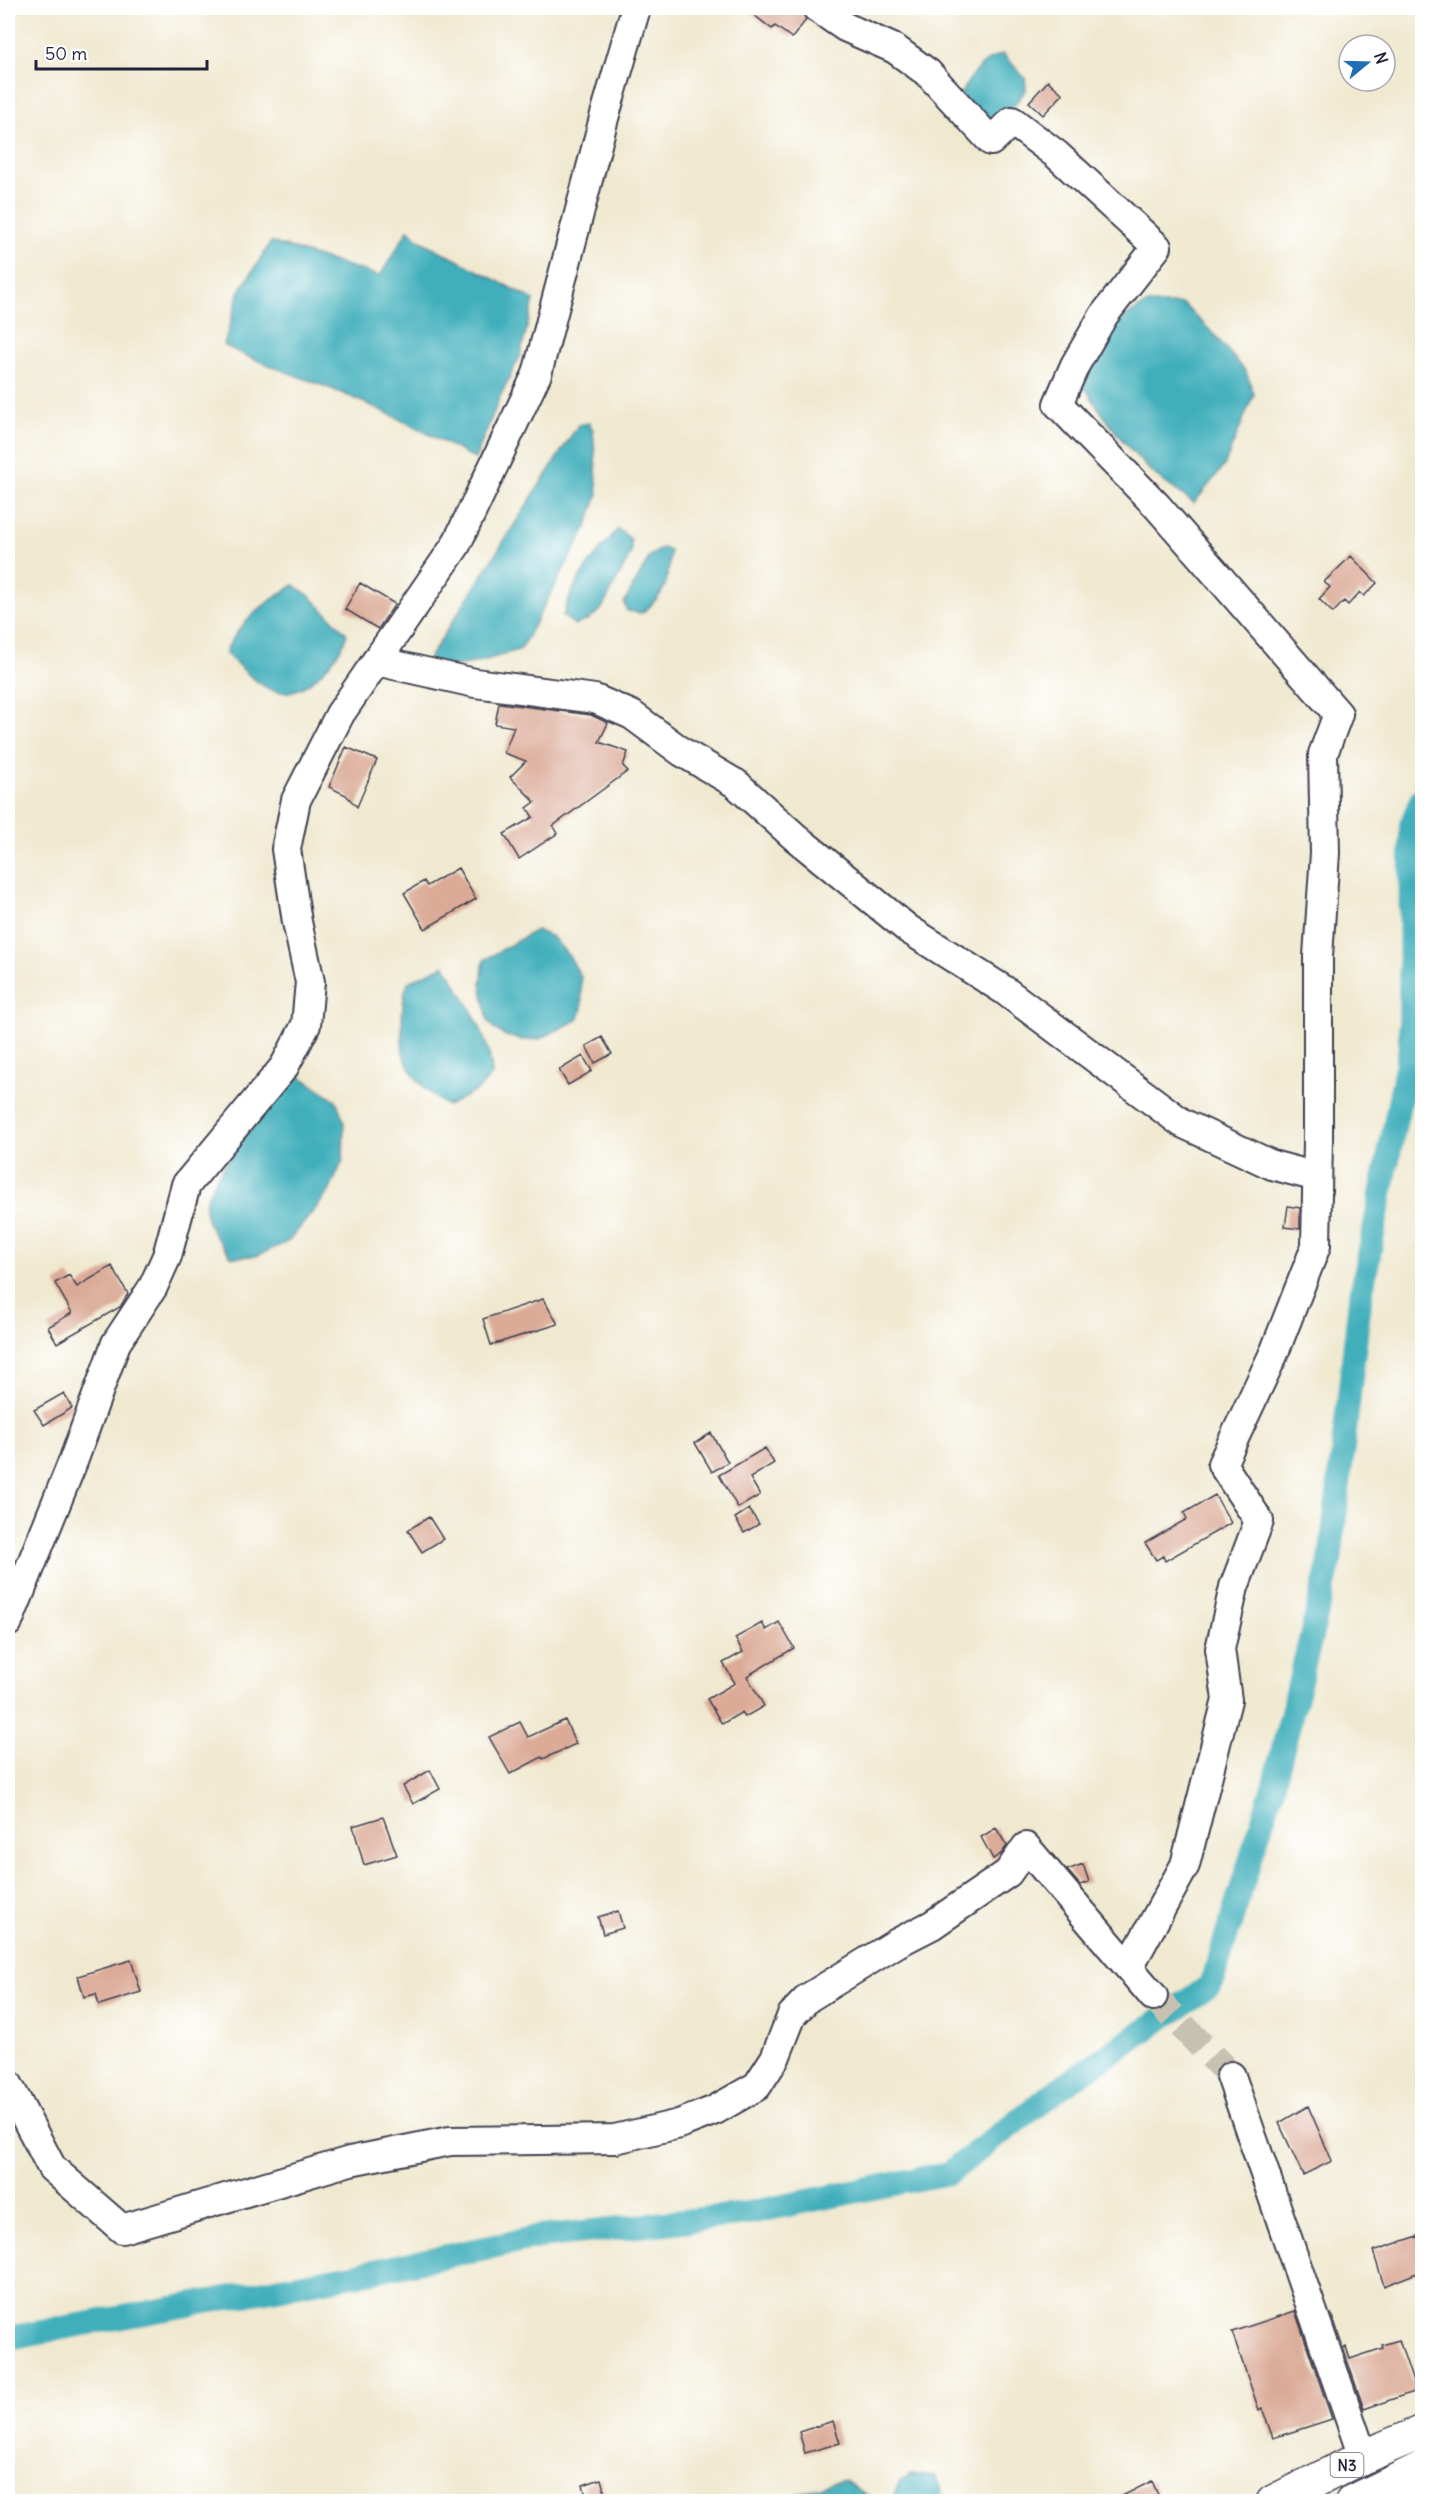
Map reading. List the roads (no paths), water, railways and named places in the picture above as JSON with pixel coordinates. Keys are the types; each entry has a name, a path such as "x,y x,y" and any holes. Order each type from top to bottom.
{"highway":[{"name":"N3","path":"1273,2502 1363,2457 1422,2432"},
{"name":"N3","path":"1352,2502 1414,2482"}],"street":[{"path":"8,1622 74,1459 116,1343 153,1287 167,1256 186,1185 284,1067 306,1025 310,982 297,922 286,849 296,800 340,714 456,544 537,374 604,118 636,8"},
{"path":"817,8 844,27 895,49 928,73 991,141 1012,121 1057,155 1157,248 1104,315 1075,365 1058,404 1157,506 1338,714 1323,754 1325,853 1318,956 1316,1246 1274,1353 1222,1464 1259,1521 1234,1587 1220,1649 1227,1700 1185,1865 1129,1967"},
{"path":"376,661 475,682 595,699 632,715 682,752 736,784 795,837 908,929 1004,990 1182,1123 1272,1165 1317,1177"},
{"path":"8,2084 52,2168 122,2229 361,2159 450,2141 615,2139 679,2124 715,2110 757,2086 775,2058 792,2015 808,1998 853,1968 932,1925 1008,1873 1026,1848 1153,1996"},
{"path":"1231,2076 1363,2457"}],"water":[{"path":"1003,54 1025,78 1026,90 998,125 989,126 960,95 972,75 982,65"},
{"path":"408,230 419,240 534,300 520,356 500,397 475,459 370,405 264,364 224,345 239,292 271,242 380,276"},
{"path":"1146,304 1183,304 1212,332 1246,372 1254,394 1224,466 1194,503 1159,478 1137,458 1109,423 1084,386 1103,340 1122,318"},
{"path":"589,423 593,430 598,495 586,528 521,649 462,665 424,666 578,425"},
{"path":"618,529 631,539 631,553 601,610 588,620 575,625 563,616 572,592 593,559"},
{"path":"662,548 670,550 669,570 662,592 642,613 627,611 624,603 650,556"},
{"path":"294,585 310,596 347,634 343,645 330,664 307,684 294,691 270,690 248,675 225,653 245,622"},
{"path":"536,930 553,937 571,959 581,977 582,1009 577,1020 540,1039 522,1040 506,1036 494,1029 488,1021 481,984 484,960"},
{"path":"445,965 482,1032 492,1075 478,1090 448,1106 427,1090 414,1076 403,1052 402,1040 403,1005 408,982"},
{"path":"295,1073 336,1100 344,1121 343,1160 329,1192 289,1241 257,1256 232,1257 208,1223 205,1210 207,1197 227,1161"},
{"path":"910,2474 936,2476 944,2501 896,2501 895,2493 900,2480"},
{"path":"843,2480 872,2498 872,2501 773,2501"}],"waterway":[{"path":"8,2338 364,2273 539,2237 738,2215 949,2173 1060,2088 1211,1985 1274,1784 1330,1561 1360,1300 1410,1048 1411,825 1422,798"}],"tunnel":[{"path":"1153,1996 1231,2076"}]}
